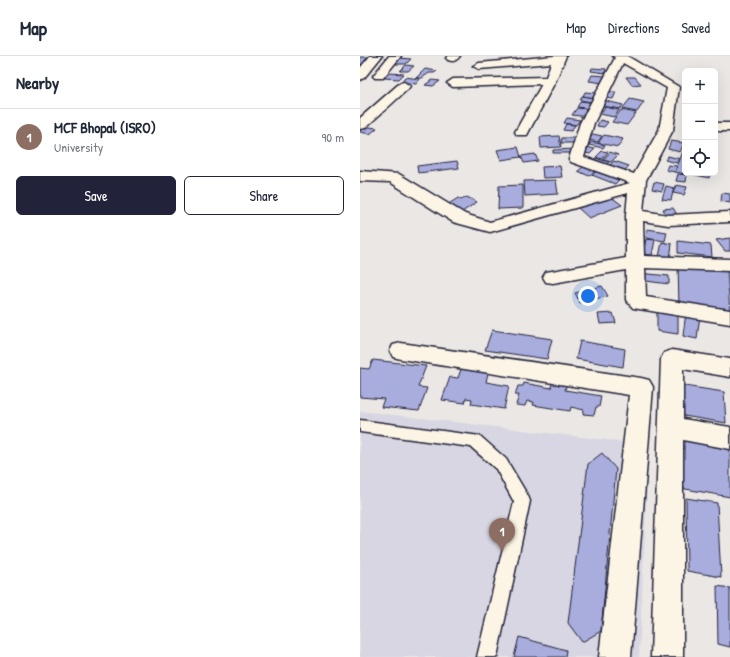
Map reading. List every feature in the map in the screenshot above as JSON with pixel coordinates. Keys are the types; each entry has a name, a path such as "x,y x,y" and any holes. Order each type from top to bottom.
{"street":[{"path":"360,76 376,56"},
{"path":"379,76 395,56"},
{"path":"638,183 576,159 587,123 620,57 672,87 673,130 638,183 634,216 636,300 640,304 730,317"},
{"path":"479,66 559,58 550,80 522,132"},
{"path":"453,83 550,80"},
{"path":"360,125 404,86"},
{"path":"718,127 730,126"},
{"path":"360,176 394,177 459,218 490,227 638,183"},
{"path":"634,216 668,220 730,217"},
{"path":"553,277 636,262 730,265"},
{"path":"401,351 641,387 615,657"},
{"path":"667,657 672,359 730,368"},
{"path":"671,427 730,438"}],"lane":[{"path":"360,426 475,441 501,464 522,501 487,657"}],"shaded area":[{"path":"360,411 649,445 639,657 360,657"}],"building":[{"path":"360,57 372,57 360,69"},
{"path":"398,58 411,59 406,64 393,64"},
{"path":"406,65 414,66 408,71 400,71"},
{"path":"592,68 606,69 605,73 591,71"},
{"path":"425,69 437,71 434,73 429,73 422,78 416,78"},
{"path":"389,73 404,74 399,79 384,78"},
{"path":"592,75 605,76 603,83 589,81"},
{"path":"405,77 420,79 416,84 400,82"},
{"path":"626,77 635,77 641,84 632,85"},
{"path":"432,80 440,81 433,86 425,85"},
{"path":"585,92 597,93 595,98 583,96"},
{"path":"607,92 616,92 613,99 605,98"},
{"path":"582,96 599,99 597,103 580,100"},
{"path":"630,99 644,102 637,112 622,109"},
{"path":"581,101 595,103 591,109 577,107"},
{"path":"606,101 623,105 620,109 603,106"},
{"path":"605,107 619,110 614,117 600,114"},
{"path":"577,108 587,109 585,112 591,113 588,117 572,115"},
{"path":"621,110 636,113 627,125 612,122"},
{"path":"567,118 580,120 576,125 564,123"},
{"path":"600,120 608,122 604,127 597,126"},
{"path":"566,124 575,125 571,131 563,130"},
{"path":"362,126 377,128 370,134 360,132"},
{"path":"593,134 602,136 598,142 589,140"},
{"path":"604,135 623,139 618,147 598,143"},
{"path":"559,136 561,147 541,148 540,137"},
{"path":"562,138 577,138 577,143 561,143"},
{"path":"671,141 682,143 680,152 668,149"},
{"path":"591,142 605,145 603,148 589,145"},
{"path":"518,147 521,157 501,160 497,150"},
{"path":"586,147 595,149 590,154 581,152"},
{"path":"574,149 575,153 553,153 553,150"},
{"path":"602,151 608,152 602,159 596,157"},
{"path":"610,152 618,155 611,162 603,160"},
{"path":"535,154 538,161 524,163 521,156"},
{"path":"682,154 682,173 675,172"},
{"path":"668,156 680,159 677,163 665,160"},
{"path":"595,158 609,162 605,166 591,161"},
{"path":"457,161 459,168 418,173 417,166"},
{"path":"614,161 629,166 622,173 606,168"},
{"path":"587,164 598,169 589,176 578,171"},
{"path":"668,165 677,166 675,172 666,170"},
{"path":"560,166 562,177 543,178 542,167"},
{"path":"599,169 617,175 614,178 619,180 615,184 592,175"},
{"path":"678,174 687,176 686,182 676,181"},
{"path":"556,180 558,194 525,196 524,181"},
{"path":"654,182 664,184 662,191 652,189"},
{"path":"523,185 523,208 498,209 499,186"},
{"path":"676,185 687,187 684,195 673,193"},
{"path":"666,186 674,188 671,200 662,199"},
{"path":"722,193 730,194 730,203 721,201"},
{"path":"610,196 622,205 589,218 578,208"},
{"path":"467,197 477,202 462,212 447,205 458,198 461,200"},
{"path":"673,208 678,216 667,217 663,209"},
{"path":"647,229 667,232 665,241 646,238"},
{"path":"730,238 730,251 725,251 716,240"},
{"path":"646,239 655,240 652,255 643,254"},
{"path":"678,241 711,245 712,257 678,253"},
{"path":"662,242 672,244 670,259 659,257"},
{"path":"678,265 727,270 730,312 679,306"},
{"path":"639,273 669,276 669,284 638,280"},
{"path":"602,286 608,296 595,299 590,289"},
{"path":"587,290 592,300 580,303 575,293"},
{"path":"657,308 678,310 678,334 657,331"},
{"path":"686,312 700,315 697,339 683,336"},
{"path":"613,313 616,323 600,324 598,314"},
{"path":"492,330 552,339 547,359 485,350"},
{"path":"580,341 625,349 623,367 576,359"},
{"path":"373,360 426,366 418,387 427,388 419,411 381,407 384,399 360,397 360,368 369,369"},
{"path":"461,369 488,373 486,382 509,386 504,409 471,404 472,399 466,398 465,403 442,400 450,377 458,378"},
{"path":"553,377 568,379 565,390 601,396 599,407 596,407 594,415 583,414 584,410 571,407 570,411 533,405 534,402 527,401 525,406 516,405 519,395 515,395 518,386 523,386 524,383 551,388"},
{"path":"678,385 724,392 726,423 678,415"},
{"path":"682,433 730,442 730,497 680,488"},
{"path":"602,453 616,469 601,631 582,642 568,623 588,464"},
{"path":"686,498 717,503 721,577 687,571"},
{"path":"717,586 730,588 730,647 718,644"},
{"path":"519,637 566,650 565,657 514,657"}],"place":[{"name":"MCF Bhopal (ISRO)","path":"502,551"}]}
